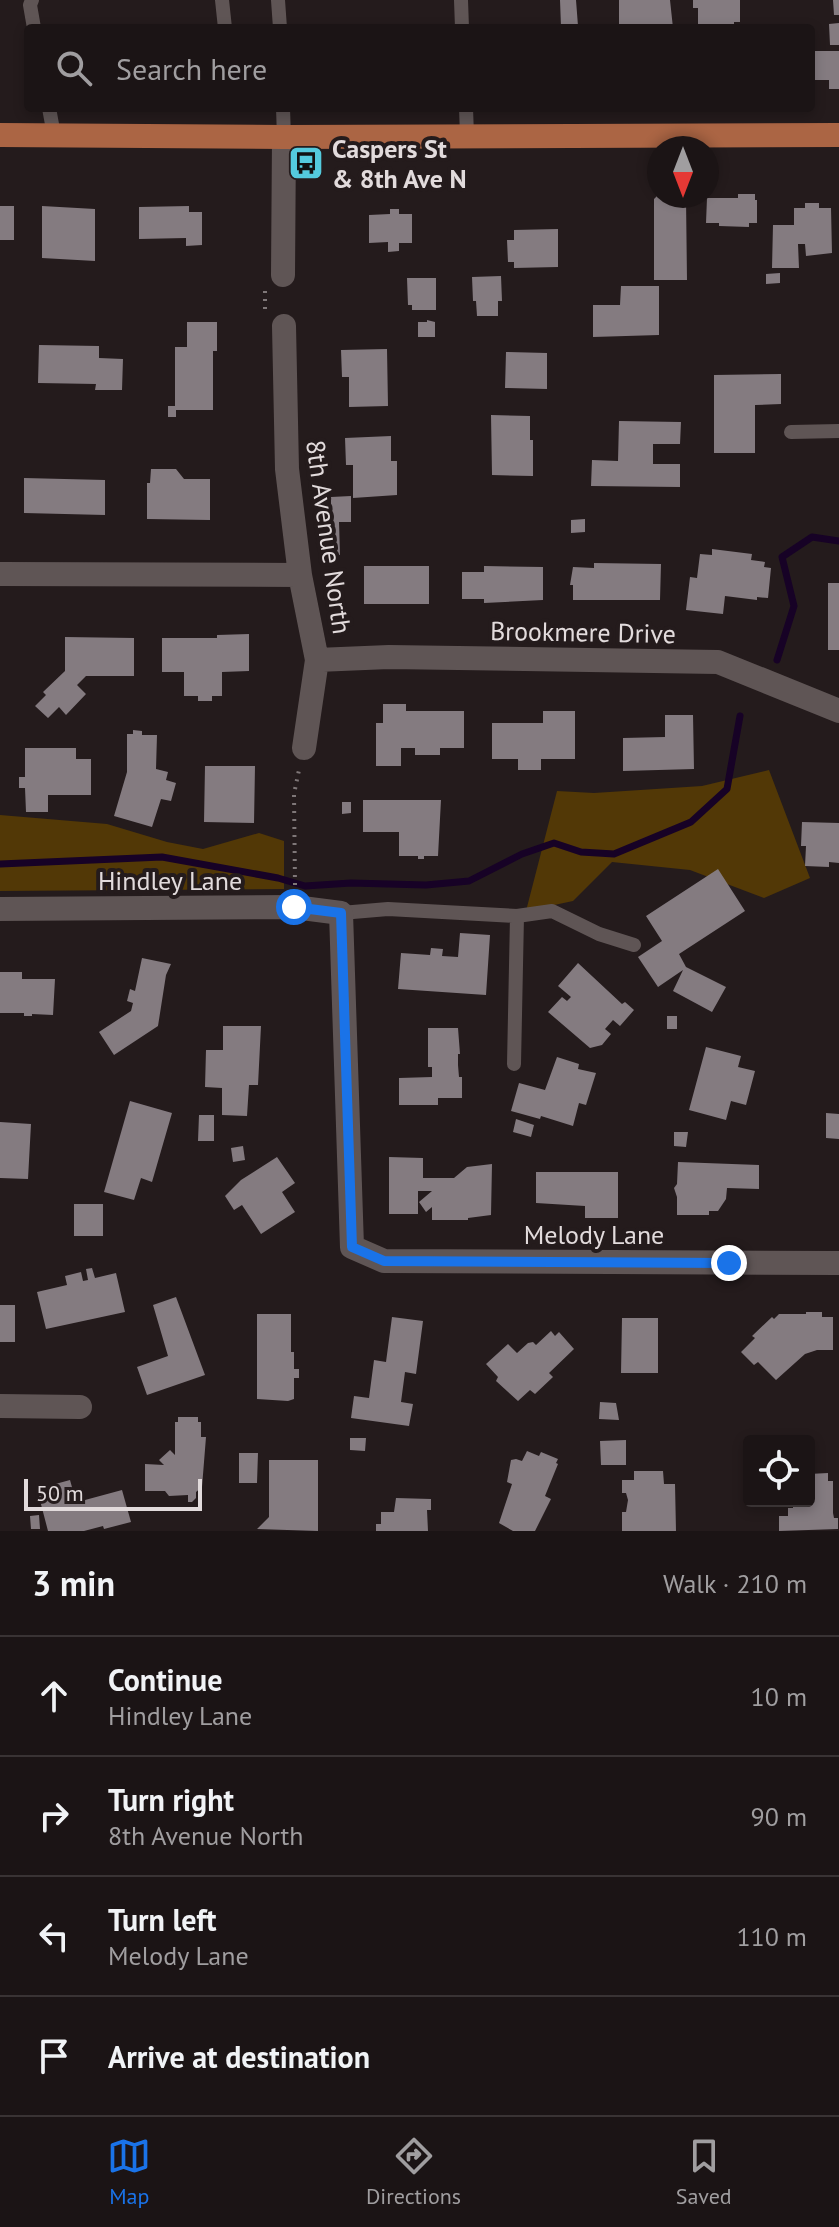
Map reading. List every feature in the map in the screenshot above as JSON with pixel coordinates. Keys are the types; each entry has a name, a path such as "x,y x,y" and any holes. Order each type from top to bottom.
{"main road":[{"path":"0,135 839,135"}],"street":[{"path":"283,275 284,137"},
{"name":"8th Avenue North","path":"284,326 287,469 300,575 317,660 304,748"},
{"path":"0,574 300,575"},
{"name":"Brookmere Drive","path":"317,660 389,657 718,662 839,711"},
{"name":"Hindley Lane","path":"0,909 294,907 341,913"},
{"name":"Melody Lane","path":"341,913 352,1247 384,1261 839,1263"},
{"path":"0,1406 80,1407"}],"lane":[{"path":"222,0 225,24"},
{"path":"278,0 280,24"},
{"path":"461,0 462,24"},
{"path":"31,2 34,24"},
{"path":"50,112 54,135"},
{"path":"283,112 284,137"},
{"path":"466,112 467,135"},
{"path":"791,432 839,431"},
{"path":"341,913 388,909 517,916 552,911 599,934 634,945"},
{"path":"514,1064 517,916"}],"path":[{"path":"295,875 294,794 304,748"}],"shaded area":[{"path":"769,770 810,878 764,898 690,870 612,862 573,901 526,911 557,791 594,793 702,786"},
{"path":"0,815 107,824 203,849 259,833 284,841 284,889 0,891"}],"building":[{"path":"560,0 576,0 578,24 561,24"},
{"path":"619,0 670,0 673,24 619,24"},
{"path":"693,0 740,0 740,22 698,24 698,8 693,8"},
{"path":"833,0 839,0 839,15 834,15"},
{"path":"839,23 839,45 830,45 829,24"},
{"path":"815,51 839,51 839,89 829,89 829,80 815,80"},
{"path":"738,194 755,194 757,223 749,223 749,227 706,223 707,208 719,208 719,198 738,198"},
{"path":"805,203 819,203 819,208 831,208 832,253 806,256 805,244 798,244 799,268 772,268 773,225 794,225 794,208 805,208"},
{"path":"0,206 14,206 14,240 0,240"},
{"path":"42,206 95,209 95,261 42,258"},
{"path":"189,206 189,212 202,212 202,245 186,246 186,238 139,239 139,207"},
{"path":"654,208 686,208 687,280 654,280"},
{"path":"390,209 399,209 399,214 412,214 412,243 399,243 399,251 388,252 388,242 369,243 369,215 390,214"},
{"path":"558,229 558,267 514,268 514,262 508,262 507,240 514,240 514,230"},
{"path":"780,273 780,283 766,284 766,274"},
{"path":"501,276 502,301 498,301 498,316 477,316 472,277"},
{"path":"407,278 436,278 436,310 412,310 412,305 408,305"},
{"path":"621,286 659,286 659,335 593,337 593,305 620,305"},
{"path":"187,322 217,322 217,351 213,351 213,410 176,410 176,417 168,417 168,406 175,406 175,347 187,347"},
{"path":"418,322 435,322 435,337 418,337"},
{"path":"39,345 99,346 99,358 123,359 122,390 95,390 96,384 38,383"},
{"path":"387,349 388,406 349,407 349,377 342,377 341,350"},
{"path":"506,352 547,353 547,389 505,388"},
{"path":"781,374 781,404 755,405 755,453 714,453 714,375"},
{"path":"491,415 530,416 533,476 492,475"},
{"path":"619,421 681,422 680,444 653,444 653,464 680,464 680,487 591,486 592,460 618,461"},
{"path":"391,436 391,461 397,461 397,495 353,498 353,465 346,465 345,438"},
{"path":"151,469 176,469 184,479 210,479 210,520 147,519 147,483 150,483"},
{"path":"24,478 105,480 105,515 24,513"},
{"path":"351,496 351,522 339,522 340,555 320,555 319,510 331,510 331,497"},
{"path":"585,519 585,532 571,533 571,520"},
{"path":"712,549 752,554 751,560 765,562 764,567 771,568 768,598 757,597 757,600 725,596 723,614 686,610 690,577 697,578 700,554 712,555"},
{"path":"594,563 661,564 660,600 573,600 573,585 570,585 573,567 594,568"},
{"path":"364,566 429,566 429,604 364,604"},
{"path":"484,566 543,567 543,600 484,603 484,599 462,599 462,572 484,572"},
{"path":"828,583 839,583 839,650 828,650"},
{"path":"249,634 249,671 222,672 222,696 212,696 212,701 198,701 198,696 184,696 184,672 162,672 162,638 217,638 217,635"},
{"path":"65,637 134,638 134,676 86,676 77,685 86,694 66,715 59,707 48,718 35,706 46,695 43,692 65,671"},
{"path":"383,704 406,704 406,711 464,711 464,748 440,748 440,755 415,755 415,748 401,748 401,766 376,766 376,723 383,723"},
{"path":"543,711 575,711 575,759 541,759 541,770 518,770 518,759 492,759 492,723 543,723"},
{"path":"665,715 693,715 694,769 623,771 623,738 665,737"},
{"path":"133,730 142,731 142,735 157,735 156,769 168,772 166,780 176,783 171,801 161,799 152,827 114,816 127,772 127,734 133,734"},
{"path":"25,748 76,748 76,759 91,759 91,795 48,795 48,812 26,812 25,788 19,788 19,777 25,777"},
{"path":"205,766 255,766 254,823 204,822"},
{"path":"363,800 441,800 438,856 418,859 418,856 399,856 399,832 363,832"},
{"path":"342,802 351,802 351,813 342,814"},
{"path":"802,822 839,823 839,863 829,862 829,867 805,866 806,846 801,846"},
{"path":"718,869 745,911 679,954 686,967 726,987 712,1012 673,991 683,970 658,987 638,957 662,941 646,916"},
{"path":"460,933 490,935 486,995 398,989 401,953 430,955 431,948 443,949 442,956 458,957"},
{"path":"142,958 171,964 166,975 158,1026 114,1055 99,1032 131,1011 133,1003 127,1001 130,989 135,991"},
{"path":"578,963 622,1004 625,1002 634,1010 620,1026 613,1020 605,1029 611,1034 602,1045 590,1048 548,1012 562,997 567,1001 571,997 558,986"},
{"path":"0,972 22,972 22,979 55,979 53,1015 0,1013"},
{"path":"667,1016 677,1016 677,1029 667,1029"},
{"path":"223,1026 261,1026 258,1085 249,1085 247,1116 222,1115 222,1088 205,1087 206,1050 223,1050"},
{"path":"428,1028 458,1028 462,1098 438,1098 438,1105 399,1105 399,1078 432,1077 432,1067 428,1067"},
{"path":"706,1047 741,1056 738,1067 755,1071 746,1105 731,1101 726,1120 689,1110"},
{"path":"557,1057 579,1064 578,1069 596,1073 586,1105 579,1103 573,1126 511,1111 519,1083 545,1090"},
{"path":"130,1101 172,1113 152,1182 141,1178 134,1200 104,1192"},
{"path":"826,1113 839,1114 839,1139 826,1138"},
{"path":"199,1115 214,1115 214,1141 198,1141"},
{"path":"516,1119 534,1125 531,1137 513,1132"},
{"path":"0,1122 31,1124 28,1179 0,1178"},
{"path":"674,1132 688,1132 686,1147 674,1146"},
{"path":"243,1146 245,1160 233,1162 231,1148"},
{"path":"277,1157 295,1183 282,1192 295,1212 261,1234 242,1205 234,1210 225,1196 241,1180"},
{"path":"389,1157 423,1158 423,1178 454,1178 467,1167 492,1164 491,1215 468,1220 432,1220 432,1207 426,1212 419,1202 432,1191 418,1191 418,1214 389,1214"},
{"path":"678,1162 759,1165 759,1189 727,1188 726,1199 718,1211 709,1211 709,1215 677,1215 674,1188"},
{"path":"536,1172 618,1172 618,1218 585,1218 585,1206 536,1203"},
{"path":"74,1204 103,1204 103,1236 74,1236"},
{"path":"92,1268 95,1278 116,1273 125,1312 46,1329 37,1292 67,1285 65,1276 81,1272 83,1281 88,1280 86,1269"},
{"path":"176,1297 205,1375 147,1395 137,1367 168,1356 153,1305"},
{"path":"0,1305 15,1305 15,1342 0,1342"},
{"path":"822,1312 822,1317 833,1317 833,1350 805,1354 776,1380 758,1362 754,1365 741,1352 772,1317"},
{"path":"257,1314 291,1314 291,1352 294,1352 294,1369 299,1369 299,1378 294,1378 294,1399 257,1399"},
{"path":"392,1317 423,1321 416,1374 405,1372 401,1402 413,1404 409,1426 351,1418 354,1396 369,1398 374,1360 386,1362"},
{"path":"622,1318 658,1318 658,1373 621,1373"},
{"path":"551,1331 555,1336 559,1332 574,1349 549,1373 553,1377 535,1394 530,1390 518,1401 496,1381 498,1377 486,1364 508,1344 517,1353 528,1343 536,1345"},
{"path":"600,1402 616,1403 619,1420 599,1419"},
{"path":"178,1417 198,1417 201,1437 206,1437 202,1487 192,1502 188,1502 188,1495 169,1496 165,1491 145,1491 145,1464 164,1465 159,1460 170,1450 175,1455 175,1422 178,1422"},
{"path":"350,1438 366,1438 365,1451 350,1450"},
{"path":"626,1440 626,1465 601,1465 600,1441"},
{"path":"527,1451 539,1456 541,1452 558,1459 558,1464 545,1496 551,1499 535,1531 513,1531 499,1523 512,1484 507,1482 511,1460 522,1461"},
{"path":"239,1453 258,1453 257,1483 239,1483"},
{"path":"269,1460 318,1460 318,1531 257,1529 269,1517"},
{"path":"634,1471 663,1471 664,1484 675,1484 676,1531 622,1531 622,1512 626,1512 628,1500 626,1493 622,1493 622,1480 634,1480"},
{"path":"828,1473 828,1481 833,1481 833,1513 834,1518 838,1518 838,1529 779,1531 779,1516 788,1516 788,1508 815,1507 815,1474"},
{"path":"70,1480 75,1498 84,1495 85,1500 122,1490 131,1522 104,1529 103,1526 84,1531 48,1531 37,1489"},
{"path":"396,1498 431,1499 431,1510 427,1510 428,1531 376,1531 376,1524 381,1524 381,1512 394,1512"},
{"path":"39,1515 40,1529 31,1529 30,1516"}],"waterway":[{"path":"777,660 794,606 782,557 812,537 839,541"},
{"path":"0,864 162,857 278,878 305,886 351,883 426,885 469,881 522,854 554,843 581,852 614,854 691,822 727,789 740,716"}],"place":[{"name":"Caspers St & 8th Ave N","path":"306,163"}],"route":[{"path":"294,907 341,913 352,1247 384,1261 729,1263"}]}
